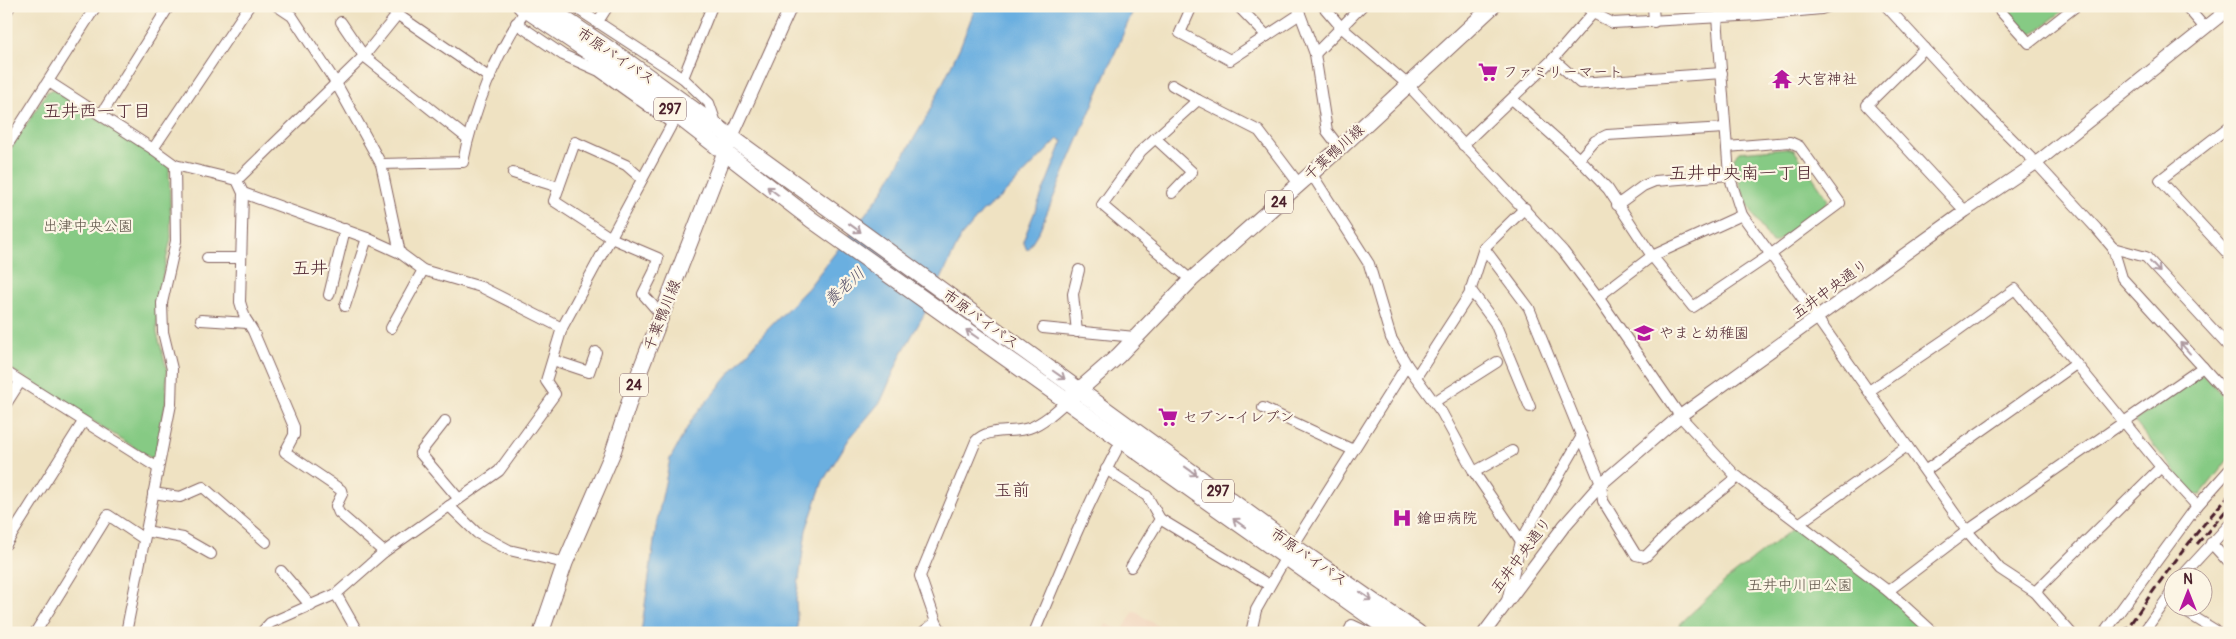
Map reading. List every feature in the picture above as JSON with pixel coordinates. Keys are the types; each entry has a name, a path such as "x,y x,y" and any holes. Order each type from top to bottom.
{"highway":[{"name":"市原バイパス","path":"545,6 625,60 678,114 724,140 812,220 1122,440 1290,552 1418,633"},
{"name":"市原バイパス","path":"523,8 602,59 678,114 724,140 816,200 1079,389 1393,633"}],"main road":[{"name":"千葉鴨川線","path":"1067,401 1118,356 1191,280 1340,148 1493,6"},
{"name":"千葉鴨川線","path":"541,633 565,563 613,452 636,381 662,316 724,140"}],"street":[{"path":"6,11 10,6"},
{"path":"6,147 96,6"},
{"path":"101,115 169,6"},
{"path":"153,149 249,6"},
{"path":"277,6 292,16 336,83 381,164 400,252"},
{"path":"384,6 490,78"},
{"path":"573,6 683,78 709,103 724,140"},
{"path":"597,23 608,6"},
{"path":"724,140 791,6"},
{"path":"1192,6 1180,33 1230,60 1267,36 1299,10 1315,54 1327,131 1340,148"},
{"path":"1238,6 1267,36"},
{"path":"1323,6 1342,27 1407,84 1525,208 1563,251 1598,297 1680,416 1738,477 1888,591 1934,633"},
{"path":"1315,54 1362,6"},
{"path":"1653,6 1654,22"},
{"path":"1463,145 1552,59 1589,10 1613,23 1717,17 1758,11 1821,9 1830,6"},
{"path":"1886,6 2036,163 2112,248 2122,278 2230,397"},
{"path":"1996,6 2029,43 2076,6"},
{"path":"2186,6 2204,28"},
{"path":"683,78 710,7"},
{"path":"381,164 463,162 468,138 490,78 523,8"},
{"name":"五井中央通り","path":"1484,633 1564,526 1601,484 1680,416 1965,211 2036,163 2230,8"},
{"path":"237,180 364,56 397,15"},
{"path":"1717,17 1729,175 1742,215 1926,470 1967,531 2000,569 2035,592 2071,633"},
{"path":"341,22 364,56 468,138"},
{"path":"261,633 270,623 336,594 384,552 499,471 555,394 546,381 562,328 678,114 599,71 564,55 516,23"},
{"path":"1925,48 1867,105 1965,211"},
{"path":"1552,59 1580,82 1722,72"},
{"path":"49,82 175,165 237,180"},
{"path":"1172,85 1260,131 1299,184"},
{"path":"1512,99 1579,159 1608,189 1652,256 1693,307 1770,255 1840,203 1798,146 1790,142 1727,147"},
{"path":"1191,280 1102,205 1141,151 1198,100"},
{"path":"2230,126 2160,180 2230,256"},
{"path":"1579,159 1595,141 1607,136 1725,128"},
{"path":"1155,138 1192,172 1172,194"},
{"path":"642,179 626,165 574,142 554,201 611,238 658,258 654,272 643,294 662,316"},
{"path":"126,633 171,395 172,369 162,332 162,303 176,241 175,165"},
{"path":"513,173 559,187"},
{"path":"1312,173 1369,264 1391,338 1407,365 1434,402 1474,472 1521,541"},
{"path":"1617,205 1643,186 1655,181 1729,175"},
{"path":"237,180 243,193 240,302 294,427 294,435 285,452 341,490 342,494 336,506 339,513 384,552"},
{"path":"243,193 368,238 400,252 423,270 481,287 562,328"},
{"path":"1416,378 1470,289 1484,248 1525,208"},
{"path":"1598,297 1652,256 1742,215"},
{"path":"329,295 345,229"},
{"path":"344,306 368,238"},
{"path":"1484,248 1529,308 1601,484 1603,501 1636,555 1644,557 1674,528 1738,477"},
{"path":"2112,248 2146,257 2229,347"},
{"path":"207,258 241,258"},
{"path":"391,328 423,270"},
{"path":"1077,332 1074,294 1079,270"},
{"path":"1470,289 1495,323 1530,407"},
{"path":"1869,391 2015,289 2161,467 2197,506"},
{"path":"201,320 248,323"},
{"path":"1043,328 1135,337"},
{"path":"553,360 589,372 596,352"},
{"path":"1434,402 1498,362"},
{"path":"1926,470 2076,364"},
{"path":"1251,633 1256,610 1269,585 1407,365"},
{"path":"1888,591 1967,531 2203,367"},
{"path":"6,372 158,468"},
{"path":"6,404 20,382"},
{"path":"942,633 936,622 920,576 976,441 981,436 987,434 1020,431 1031,427 1067,401"},
{"path":"1263,408 1353,450"},
{"path":"445,421 420,453 459,500"},
{"path":"6,544 83,422"},
{"path":"1507,601 1521,541 1582,436"},
{"path":"1034,633 1106,469 1122,440"},
{"path":"1800,523 1907,446"},
{"path":"1474,472 1512,451"},
{"path":"2035,592 2161,467"},
{"path":"1106,469 1147,496 1160,519 1269,585"},
{"path":"2104,633 2197,506 2230,469"},
{"path":"153,493 180,497 203,487 266,542"},
{"path":"449,506 477,533 509,550 565,563"},
{"path":"35,633 108,515 145,535 183,538 211,554"},
{"path":"1131,568 1160,519"},
{"path":"2191,566 2230,524"},
{"path":"2211,543 2230,564"},
{"path":"281,571 311,606"},
{"path":"336,594 358,633"},
{"path":"2143,633 2164,611"},
{"path":"2191,616 2215,630"},
{"path":"922,633 936,622"},
{"path":"1348,633 1352,625 1369,633"}],"shaded area":[{"path":"1134,611 1169,633 1102,633 1106,624 1122,631"}],"green space":[{"path":"2003,6 2069,6 2033,34 2027,33"},
{"name":"出津中央公園","path":"53,89 169,166 171,238 157,302 157,333 167,369 166,401 155,457 151,458 6,366 6,156 47,92"},
{"path":"1787,148 1794,150 1828,199 1825,206 1775,243 1772,243 1747,202 1739,181 1734,157 1739,152"},
{"path":"2203,374 2230,403 2230,457 2201,494 2193,494 2134,421"},
{"name":"五井中川田公園","path":"1800,523 1934,633 1674,633 1679,625 1724,582"}],"water":[{"name":"養老川","path":"976,6 1135,6 1040,229 1027,250 1023,241 1063,141 1058,139 1002,196 982,212 961,237 926,311 902,353 881,401 849,439 823,481 806,530 796,601 798,633 641,633 657,521 670,459 692,419 765,332 808,288 880,195 925,120 960,47"}],"railway":[{"path":"2124,633 2175,562 2230,494"},
{"path":"2197,544 2230,506"}],"place":[{"name":"ファミリーマート","path":"1488,72"},
{"name":"大宮神社","path":"1782,79"},
{"name":"やまと幼稚園","path":"1644,333"},
{"name":"セブン-イレブン","path":"1168,417"},
{"name":"鎗田病院","path":"1402,518"}],"district":[{"name":"五井西一丁目","path":"97,111"},
{"name":"五井中央南一丁目","path":"1741,173"},
{"name":"五井","path":"310,268"},
{"name":"玉前","path":"1012,490"}]}
